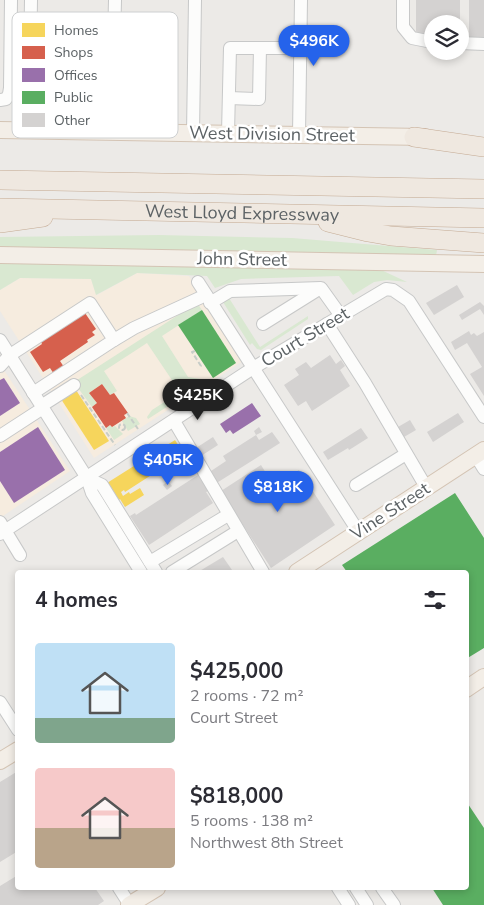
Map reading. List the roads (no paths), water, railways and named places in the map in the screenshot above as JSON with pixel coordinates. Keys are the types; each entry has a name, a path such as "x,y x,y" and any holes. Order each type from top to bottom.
{"highway":[{"path":"414,137 484,147"},
{"name":"West Lloyd Expressway","path":"0,180 484,189"},
{"name":"West Lloyd Expressway","path":"0,208 484,218"},
{"path":"0,223 86,210"},
{"path":"298,214 391,236 484,243"}],"main road":[{"name":"West Division Street","path":"178,133 484,138"},
{"name":"John Street","path":"0,255 484,264"},
{"name":"Vine Street","path":"299,570 426,487 481,458"},
{"path":"469,687 484,678"},
{"path":"0,761 15,752"},
{"path":"130,905 154,890"}],"street":[{"path":"0,100 6,99 10,88 11,0"},
{"path":"193,133 195,0"},
{"path":"299,134 301,0"},
{"path":"404,0 403,27 412,38 424,40"},
{"path":"469,43 484,44"},
{"path":"228,133 230,48 300,48"},
{"path":"229,98 259,99 260,48"},
{"path":"198,282 358,531"},
{"path":"33,393 134,328 208,299 230,291 321,288"},
{"path":"321,288 341,316"},
{"path":"262,324 321,288"},
{"name":"Court Street","path":"2,528 87,478 252,368 386,289 393,290 409,301 484,417"},
{"path":"0,366 10,355 90,303 114,340"},
{"path":"327,324 365,383 426,487"},
{"path":"0,340 87,478 92,492 140,570"},
{"path":"0,436 74,385"},
{"path":"174,421 262,570"},
{"path":"356,485 406,454"},
{"path":"87,478 102,485 153,568 228,515"},
{"path":"2,528 20,555"},
{"path":"175,570 238,531"},
{"path":"0,702 15,725"},
{"path":"120,890 130,905"},
{"path":"339,890 349,905"},
{"path":"357,890 366,905"},
{"path":"383,890 394,905"}]}
